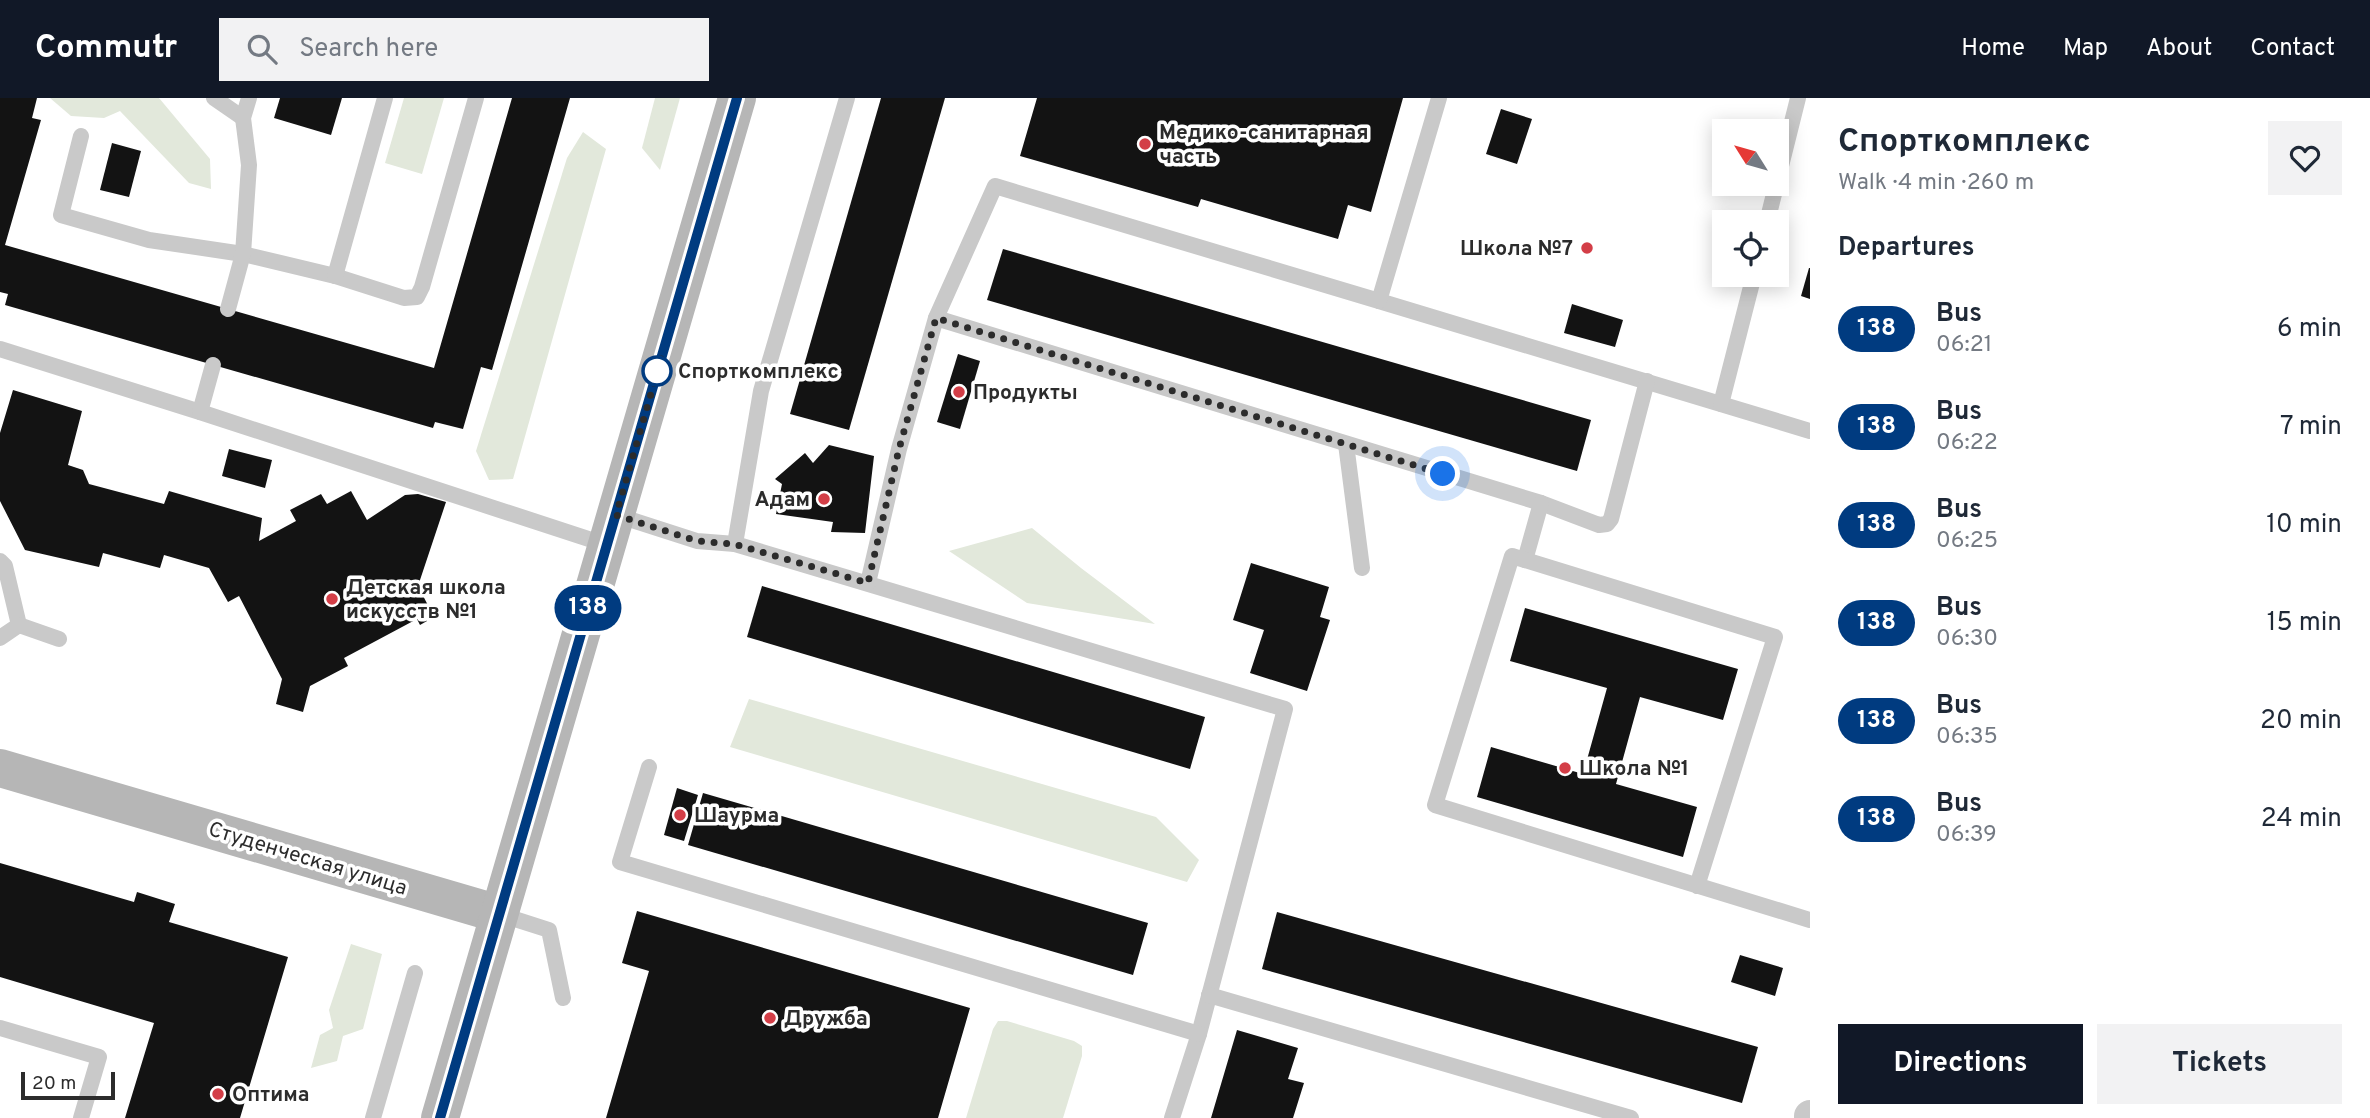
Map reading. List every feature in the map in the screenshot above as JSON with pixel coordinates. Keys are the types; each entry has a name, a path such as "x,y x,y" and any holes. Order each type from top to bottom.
{"main road":[{"path":"440,1118 737,98"},
{"name":"Студенческая улица","path":"0,768 499,914"}],"lane":[{"path":"215,98 243,118"},
{"path":"228,309 243,254 249,165 243,118 249,98"},
{"path":"335,276 385,98"},
{"path":"81,136 61,215 149,240 243,254 335,276 404,298 417,297 422,288 476,98"},
{"path":"734,544 761,391 846,98"},
{"path":"1379,301 1439,98"},
{"path":"1770,210 1798,98"},
{"path":"868,583 899,449 936,318 995,186 1810,431"},
{"path":"1721,404 1751,287"},
{"path":"936,318 1541,503 1599,525 1607,524 1611,519 1647,381"},
{"path":"0,349 200,412 611,530 734,544 1285,709 1199,1034 1172,1118"},
{"path":"200,412 213,365"},
{"path":"1346,444 1362,568"},
{"path":"1525,560 1541,503"},
{"path":"1697,886 1775,637 1512,556 1435,804 1697,886 1810,920"},
{"path":"0,561 5,566 19,625"},
{"path":"0,638 19,625"},
{"path":"19,625 59,639"},
{"path":"649,767 620,862 1199,1034"},
{"name":"Студенческая улица","path":"499,914 549,930 563,998"},
{"path":"373,1118 415,972"},
{"path":"1209,995 1631,1118"},
{"path":"0,1028 99,1057 81,1118"}],"shaded area":[{"path":"50,98 159,98 210,159 211,189 189,183 120,111 104,118 71,116"},
{"path":"404,98 444,98 422,174 385,163"},
{"path":"655,98 680,98 660,170 642,148"},
{"path":"583,132 606,149 513,479 489,480 476,451 567,158"},
{"path":"1032,528 1155,624 1027,603 949,551"},
{"path":"749,699 1156,817 1199,860 1187,882 730,747"},
{"path":"351,944 382,954 363,1029 343,1036 337,1061 311,1068 320,1035 333,1028 329,1010"},
{"path":"998,1021 1007,1021 1074,1041 1082,1046 1082,1056 1063,1118 966,1118 993,1029"}],"building":[{"path":"0,98 37,98 32,118 41,120 5,245 434,368 512,98 570,98 492,370 481,367 463,429 435,422 433,428 5,305 8,294 0,292"},
{"path":"280,98 342,98 331,135 274,118"},
{"path":"881,98 945,98 849,430 790,414"},
{"path":"1037,98 1403,98 1371,212 1348,205 1338,239 1201,199 1198,207 1020,156"},
{"path":"1501,109 1532,119 1517,164 1486,154"},
{"path":"112,143 141,151 129,197 100,190"},
{"path":"1003,249 1591,420 1577,471 987,300"},
{"path":"1810,268 1810,299 1801,296"},
{"path":"1572,304 1623,320 1615,347 1564,333"},
{"name":"Продукты","path":"958,354 980,361 960,429 937,422"},
{"path":"13,390 82,411 68,465 83,470 89,484 164,504 169,491 262,518 259,541 296,521 290,510 321,494 327,504 351,491 367,520 405,495 418,494 446,502 418,586 434,617 420,625 417,619 344,658 348,666 310,686 303,712 276,704 282,679 239,596 228,602 209,568 164,555 160,568 103,553 99,567 25,550 0,501 0,433"},
{"name":"Адам","path":"829,445 874,456 865,533 831,532 833,522 776,514 782,484 775,479 805,453 813,463"},
{"path":"229,449 272,460 265,488 222,476"},
{"path":"1251,563 1329,587 1320,617 1330,620 1307,691 1250,673 1264,630 1233,620"},
{"path":"762,586 1205,717 1190,769 747,637"},
{"path":"1525,608 1738,669 1723,720 1640,697 1616,784 1697,807 1683,857 1477,797 1491,747 1583,774 1607,688 1510,661"},
{"name":"Шаурма","path":"677,788 698,795 684,841 664,835"},
{"path":"703,793 1148,923 1133,975 688,845"},
{"path":"0,863 134,902 137,892 175,904 169,922 288,957 240,1118 125,1118 154,1023 0,977"},
{"name":"Дружба","path":"637,911 970,1008 938,1118 606,1118 649,971 622,963"},
{"path":"1277,912 1758,1047 1742,1103 1262,969"},
{"path":"1740,955 1783,968 1775,996 1731,982"},
{"path":"1237,1030 1298,1048 1288,1079 1304,1083 1293,1118 1211,1118"}],"bus line":[{"name":"138","path":"440,1118 737,98"}],"place":[{"name":"Медико-санитарная часть","path":"1145,144"},
{"name":"Школа №7","path":"1587,248"},
{"name":"Спорткомплекс","path":"657,371"},
{"name":"Продукты","path":"959,392"},
{"name":"Адам","path":"824,499"},
{"name":"Детская школа искусств №1","path":"332,599"},
{"name":"Школа №1","path":"1565,768"},
{"name":"Шаурма","path":"680,815"},
{"name":"Дружба","path":"770,1018"},
{"name":"Оптима","path":"218,1094"}],"route":[{"path":"657,371 661,359 616,515 697,541 734,544 868,583 899,449 936,318 1443,474"}]}
